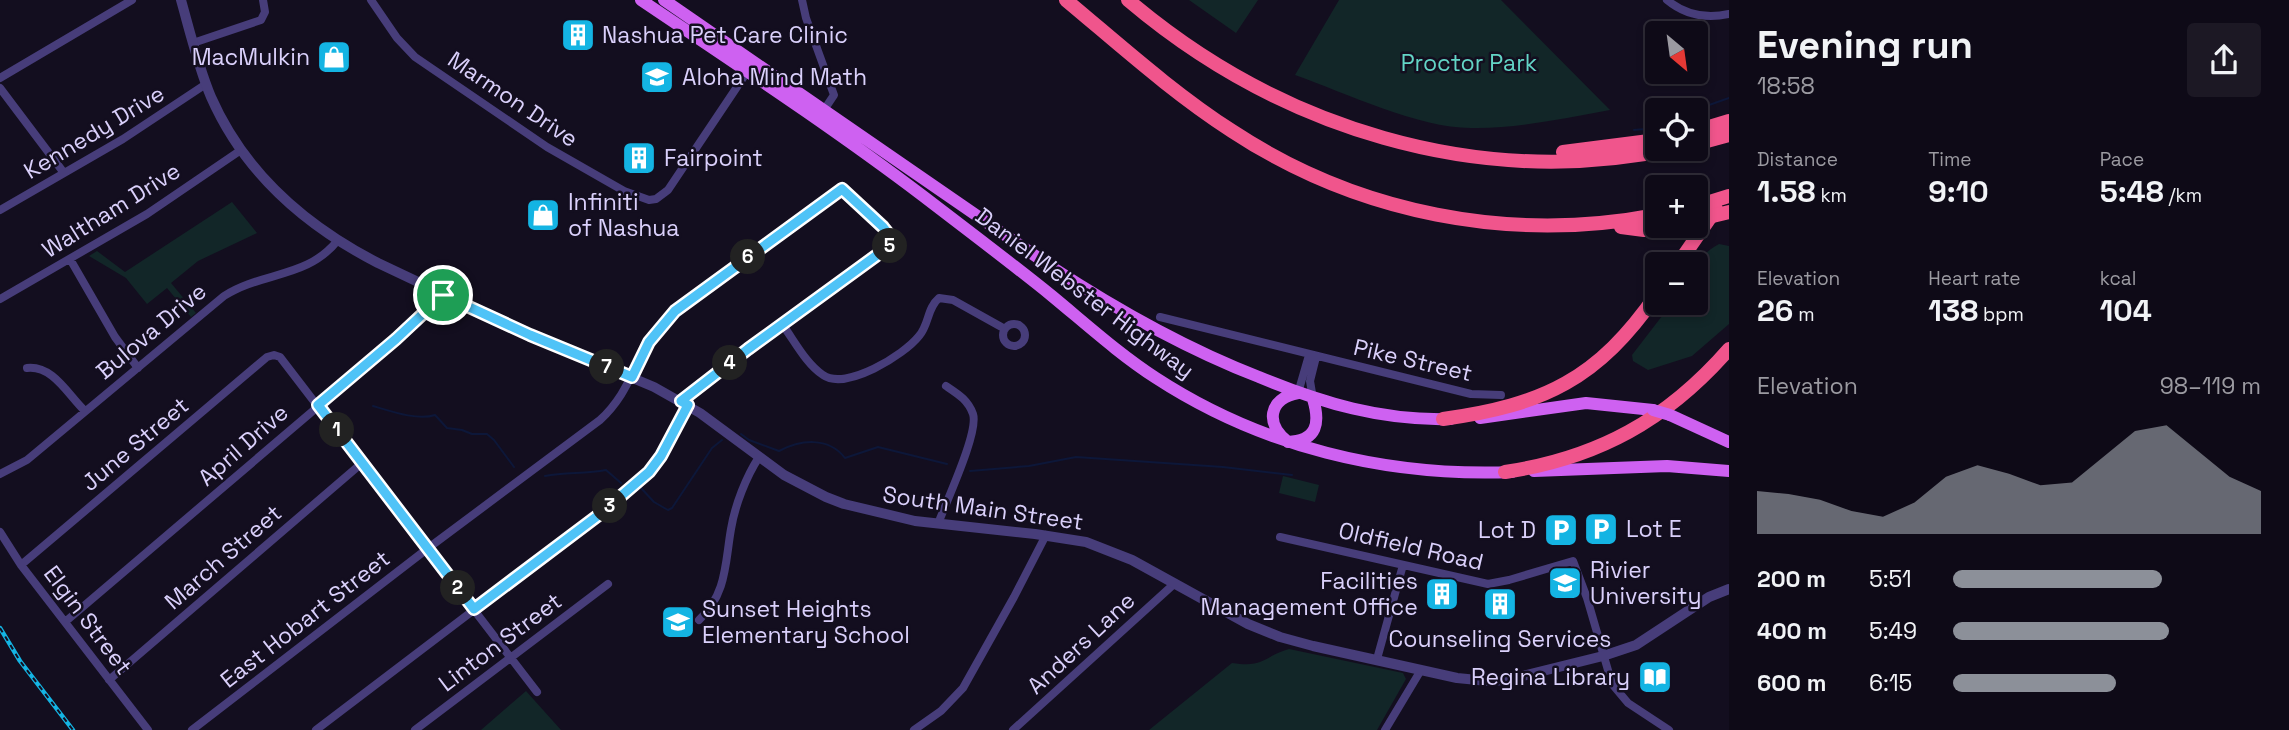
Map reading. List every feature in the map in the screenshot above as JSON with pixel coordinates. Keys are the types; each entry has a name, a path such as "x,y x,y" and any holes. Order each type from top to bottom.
{"highway":[{"path":"1066,0 1214,119 1265,151 1318,177 1378,200 1448,218 1506,225 1602,224 1645,217"},
{"path":"1128,0 1206,58 1268,94 1345,127 1425,149 1497,159 1556,161 1645,153"},
{"path":"1708,127 1729,121"},
{"path":"1708,141 1729,135"},
{"path":"1425,149 1533,153 1579,151 1645,142"},
{"path":"1708,204 1729,193"},
{"path":"1687,252 1729,193"},
{"path":"1708,211 1729,212"},
{"path":"1602,224 1645,230"},
{"path":"1443,419 1522,404 1573,380 1599,362 1620,342 1645,310"},
{"path":"1505,472 1565,460 1630,433 1654,418 1687,391 1729,349"}],"main road":[{"name":"Daniel Webster Highway","path":"641,0 824,110 957,204 1102,300 1187,347 1298,393 1382,415 1443,419 1504,416 1586,403 1653,410 1729,442"},
{"name":"Daniel Webster Highway","path":"664,0 681,7 751,67 914,189 1154,377 1227,417 1288,442 1339,457 1386,466 1445,472 1658,466 1729,471"},
{"path":"1298,393 1281,400 1273,411 1275,428 1288,442 1304,439 1314,430 1318,418 1313,399"}],"street":[{"path":"0,78 132,0"},
{"name":"South Main Street","path":"181,0 206,84 217,109 241,150 282,198 338,240 378,263 530,335 632,377 684,403 804,487 845,504 879,514 938,524 1046,535 1102,547 1132,560 1229,615 1280,636 1464,679 1498,681 1603,656 1643,641 1709,597 1729,589"},
{"path":"193,43 261,20 265,12 263,0"},
{"name":"Marmon Drive","path":"371,0 408,51 547,147 642,199 656,199 673,184 751,67"},
{"path":"802,0 834,95 824,110"},
{"path":"1667,0 1693,15 1703,17 1729,14"},
{"name":"Kennedy Drive","path":"0,210 123,139 206,84"},
{"path":"0,88 64,173"},
{"name":"Waltham Drive","path":"0,299 147,214 241,150"},
{"name":"East Hobart Street","path":"192,730 427,548 600,420 620,399 649,342 675,311 842,189 883,227 895,242 782,324"},
{"name":"Bulova Drive","path":"0,474 27,460 231,292 252,282 304,268 327,253 338,240"},
{"path":"70,260 115,337 138,368"},
{"name":"April Drive","path":"65,622 396,339 443,295"},
{"path":"316,730 600,514 649,472 661,456 684,403 782,324 821,375 834,379 866,372 904,352 923,332 933,304 939,298 953,300 1004,329"},
{"name":"Pike Street","path":"1160,317 1471,394 1501,394"},
{"name":"June Street","path":"21,565 267,357 280,356 318,405"},
{"path":"1298,393 1313,356"},
{"path":"1313,356 1313,399"},
{"path":"27,368 37,366 47,371 85,411"},
{"path":"938,524 974,424 969,405 961,396 946,387"},
{"path":"318,405 537,692"},
{"path":"699,620 712,607 723,583 734,516 759,457"},
{"name":"March Street","path":"109,680 362,463"},
{"name":"Elgin Street","path":"0,532 21,565 148,730"},
{"path":"914,730 941,711 963,688 1046,535"},
{"name":"Oldfield Road","path":"1280,537 1496,584 1573,561 1587,598 1603,656"},
{"path":"1377,659 1403,565"},
{"name":"Linton Street","path":"415,730 608,584"},
{"name":"Anders Lane","path":"1013,730 1174,584"},
{"path":"1603,656 1609,679 1618,694 1669,730"},
{"path":"1385,730 1421,670"}],"green space":[{"path":"1189,0 1258,0 1236,33"},
{"name":"Proctor Park","path":"1339,0 1501,0 1610,110 1506,127 1450,126 1405,116 1295,75"},
{"path":"232,202 257,233 198,261 171,283 196,313 191,317 167,288 147,304 126,278 89,256 97,251 125,272"},
{"path":"1719,244 1729,246 1729,324 1692,356 1648,370 1633,361 1632,355 1663,315 1708,315 1708,252"},
{"path":"1283,476 1319,485 1315,502 1279,493"},
{"path":"1289,649 1403,673 1406,679 1377,730 1149,730 1232,663 1257,663"},
{"path":"526,691 561,730 481,730"}],"waterway":[{"path":"1708,105 1729,98"},
{"path":"1634,130 1645,129"},
{"path":"373,406 412,416 435,415 447,428 472,434 487,434 514,467"},
{"path":"741,434 749,440 779,451 796,444 814,442 830,446 845,458 878,447 947,464"},
{"path":"640,487 654,502 668,510 672,508 712,448 722,440"},
{"path":"970,471 1029,466 1076,457 1223,467 1292,475"},
{"path":"545,476 606,470 621,483"}],"railway":[{"path":"0,628 20,661 73,730"}],"place":[{"name":"Nashua Pet Care Clinic","path":"578,35"},
{"name":"MacMulkin","path":"334,57"},
{"name":"Aloha Mind Math","path":"657,77"},
{"name":"Fairpoint","path":"639,158"},
{"name":"Infiniti of Nashua","path":"543,215"},
{"name":"Lot E","path":"1601,529"},
{"name":"Lot D","path":"1561,530"},
{"name":"Rivier University","path":"1565,583"},
{"name":"Facilities Management Office","path":"1442,594"},
{"name":"Counseling Services","path":"1500,604"},
{"name":"Sunset Heights Elementary School","path":"678,622"},
{"name":"Regina Library","path":"1655,677"}],"route":[{"path":"842,189 883,227 895,242 681,401 688,405 654,467 600,514 474,609 318,405 443,295 632,377 656,331 675,311 842,189"}]}
